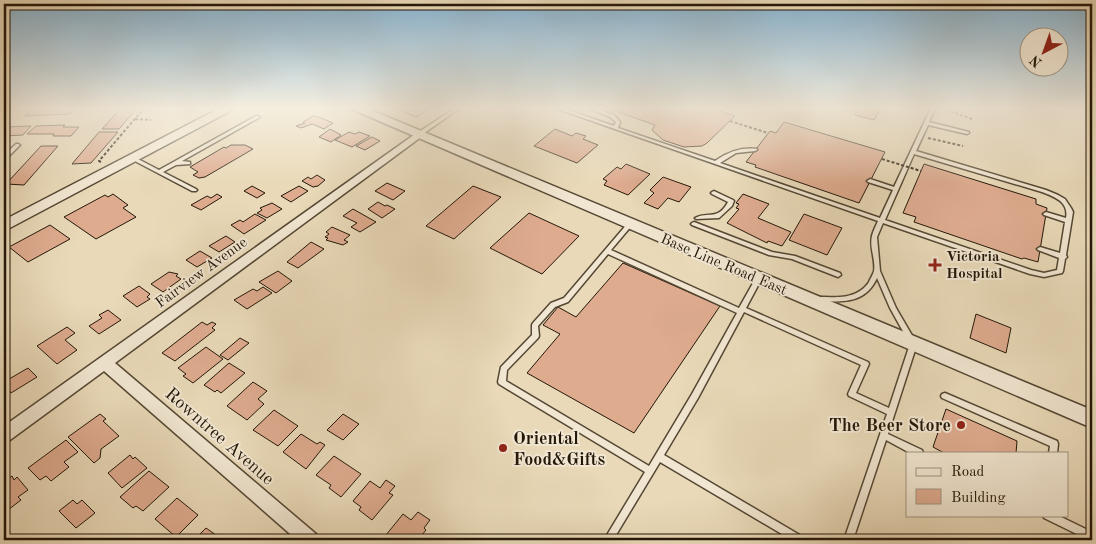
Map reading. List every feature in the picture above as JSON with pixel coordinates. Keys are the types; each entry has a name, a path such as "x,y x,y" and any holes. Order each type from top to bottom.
{"street":[{"path":"4,226 182,133"},
{"name":"Base Line Road East","path":"414,133 1092,419"},
{"name":"Fairview Avenue","path":"4,435 418,135"},
{"name":"Rowntree Avenue","path":"105,363 310,540"}],"lane":[{"path":"159,172 228,133"},
{"path":"631,133 1038,274 1050,275 1060,271 1064,257 1068,206 1052,194 913,152"},
{"path":"849,540 914,344 892,308 877,271 874,237 921,136"},
{"path":"4,158 18,145"},
{"path":"200,149 200,156"},
{"path":"716,164 730,152 755,150"},
{"path":"134,159 194,190"},
{"path":"175,163 188,163"},
{"path":"870,181 896,189"},
{"path":"698,218 717,217 730,205 728,198 714,193"},
{"path":"1046,214 1068,221"},
{"path":"630,224 566,300 553,306 535,325 536,336 504,369 502,382 650,471"},
{"path":"694,224 771,254 794,257 838,274"},
{"path":"1040,249 1064,257"},
{"path":"608,251 865,364 852,394 891,412"},
{"path":"807,299 852,298 869,288 877,271"},
{"path":"608,540 695,396 759,278"},
{"path":"945,396 1054,444 1053,452"},
{"path":"883,435 917,452"},
{"path":"658,457 800,540"},
{"path":"1049,516 1092,537"}],"path":[{"path":"105,164 99,161 123,133"},
{"path":"921,136 963,146"},
{"path":"882,159 921,171"}],"building":[{"path":"4,133 24,133 23,135 4,136"},
{"path":"28,133 73,133 71,136"},
{"path":"98,133 117,133 91,163 72,164"},
{"path":"324,133 341,135 331,142 319,137"},
{"path":"347,133 363,133 370,136 352,147 335,140"},
{"path":"550,133 566,133 572,136 577,133 586,136 583,139 598,145 577,163 534,146"},
{"path":"656,133 717,133 702,146 684,147 663,140"},
{"path":"768,133 822,133 885,152 859,203 755,167 756,165 746,162"},
{"path":"372,137 380,141 365,150 356,146"},
{"path":"231,145 245,145 253,149 205,177 199,178 193,175 198,172 190,167 224,147 226,148"},
{"path":"41,146 58,146 24,185 6,184"},
{"path":"626,164 650,174 628,195 604,185 607,181 603,179 617,167 621,169"},
{"path":"924,164 1036,199 1036,204 1047,208 1038,262 1022,259 914,222 916,217 903,213"},
{"path":"317,175 325,180 318,186 313,187 302,181 308,177 311,179"},
{"path":"663,177 691,187 679,202 668,198 658,209 644,203 654,193 650,190"},
{"path":"387,183 405,191 393,200 375,191"},
{"path":"252,186 265,193 257,198 244,191"},
{"path":"299,186 308,191 291,202 281,196"},
{"path":"473,186 501,197 454,239 426,226"},
{"path":"113,194 128,205 123,208 136,217 96,239 64,217 105,195 108,197"},
{"path":"217,194 222,197 201,210 191,205 207,196 211,198"},
{"path":"743,194 769,204 758,218 791,232 782,246 768,241 767,243 727,223 739,209 736,208 739,204 736,203"},
{"path":"378,202 395,209 382,218 368,209"},
{"path":"272,203 282,209 267,218 257,213 262,210 260,208"},
{"path":"353,209 376,222 360,232 351,227 357,223 343,216"},
{"path":"529,213 579,236 542,274 490,248"},
{"path":"255,214 266,220 244,234 231,225 240,220 243,222"},
{"path":"804,214 842,228 827,255 789,240"},
{"path":"50,225 70,239 28,262 9,247"},
{"path":"332,227 350,235 344,240 348,242 343,245 326,240 328,238 325,237 329,234 326,232"},
{"path":"226,236 235,242 219,252 209,246"},
{"path":"311,242 324,249 298,268 287,262"},
{"path":"200,251 212,258 197,267 186,260"},
{"path":"623,263 720,306 634,433 527,373 560,334 543,325 558,307 576,317"},
{"path":"278,271 292,281 276,293 259,282"},
{"path":"169,272 178,274 176,276 181,279 163,292 151,284"},
{"path":"139,286 150,294 147,297 150,299 137,307 123,296"},
{"path":"263,287 272,293 247,309 234,300 253,289 257,291"},
{"path":"108,310 121,320 99,334 89,326 102,318 99,315"},
{"path":"976,314 1011,328 1006,353 970,338"},
{"path":"202,322 207,325 212,322 216,324 212,328 215,330 175,361 162,353"},
{"path":"67,327 75,333 65,340 77,350 57,364 37,346"},
{"path":"240,338 249,343 228,360 220,355"},
{"path":"206,347 223,359 193,383 183,376 186,374 178,368"},
{"path":"229,363 245,373 221,393 217,390 215,392 204,385"},
{"path":"28,368 37,377 11,393 4,382"},
{"path":"253,382 267,391 258,399 264,404 247,420 227,406"},
{"name":"The Beer Store","path":"946,409 1017,441 1016,452 942,452 933,447"},
{"path":"274,410 298,426 278,446 253,430"},
{"path":"100,414 106,419 103,421 119,436 101,449 100,458 94,463 68,437"},
{"path":"343,414 359,424 343,440 327,430"},
{"path":"301,434 317,444 320,442 325,445 306,469 283,452"},
{"path":"66,440 78,452 64,462 69,467 51,481 46,476 40,480 28,468"},
{"path":"130,455 147,468 122,488 108,473"},
{"path":"334,456 361,474 341,497 329,488 331,485 316,475"},
{"path":"149,471 169,487 143,511 136,506 133,508 120,497"},
{"path":"12,476 14,480 17,477 28,490 18,497 21,500 4,513 4,482"},
{"path":"386,480 395,486 389,493 393,495 372,520 359,510 361,507 353,501 370,481 380,488"},
{"path":"177,498 198,515 176,537 155,519"},
{"path":"73,500 77,504 82,500 95,513 76,528 59,511"},
{"path":"418,512 430,520 424,528 426,530 418,540 394,540 386,535 403,514 411,520"},
{"path":"206,528 223,540 194,540"}],"place":[{"name":"Victoria Hospital","path":"935,265"},
{"name":"The Beer Store","path":"961,425"},
{"name":"Oriental Food&Gifts","path":"503,448"}]}
